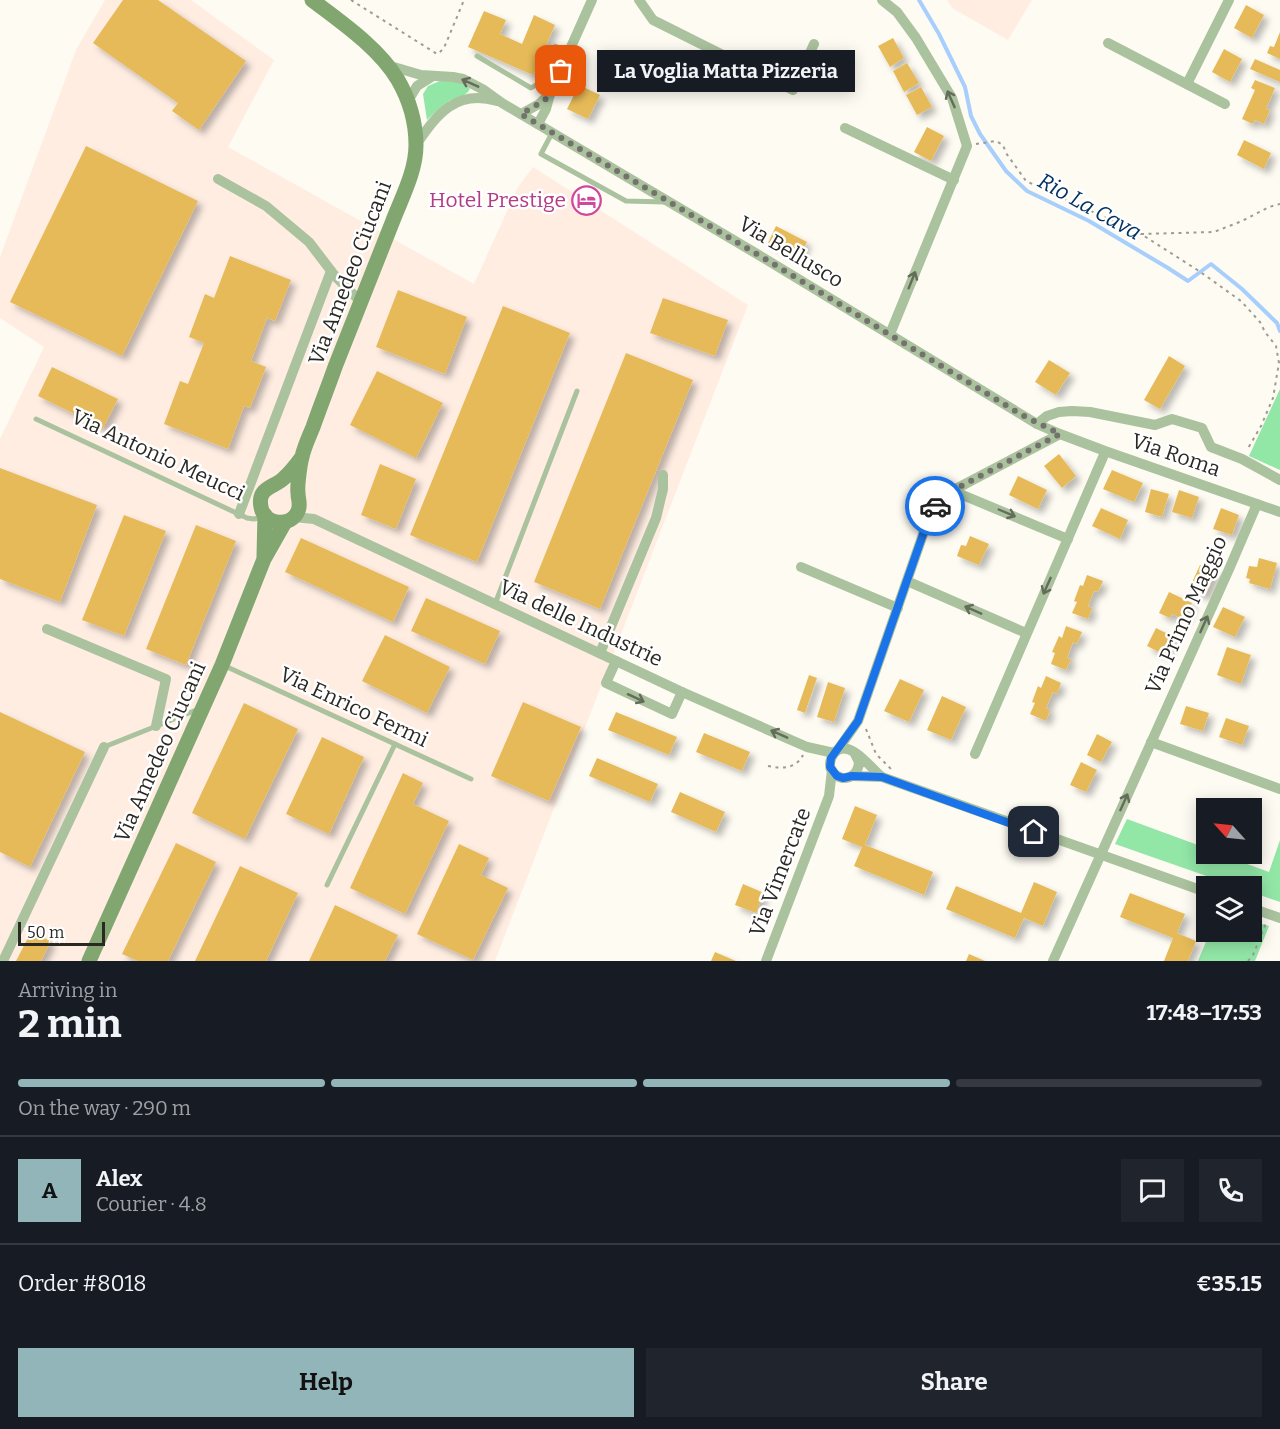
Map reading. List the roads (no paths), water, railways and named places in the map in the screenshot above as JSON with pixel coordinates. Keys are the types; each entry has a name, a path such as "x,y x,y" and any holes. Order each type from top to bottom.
{"main road":[{"name":"Via Amedeo Ciucani","path":"89,961 222,665 264,559 294,509 302,457 412,168 416,145 413,119 398,79 370,47 312,0"},
{"name":"Via Amedeo Ciucani","path":"264,559 265,515 261,506 262,495 268,487 279,483 288,475 302,457"},
{"path":"265,515 273,521 294,509 290,486 279,483"}],"street":[{"path":"538,124 592,0"},
{"path":"639,0 653,20 793,90 814,44"},
{"path":"882,0 897,12 916,38 952,98 967,146 890,334"},
{"path":"1187,84 1229,0"},
{"path":"1108,43 1225,104"},
{"name":"Via Bellusco","path":"387,65 417,74 453,77 468,81 1037,424 1060,434"},
{"path":"408,101 417,86 433,76"},
{"path":"521,114 545,100 550,94"},
{"name":"Via Bellusco","path":"416,145 431,122 450,106 477,98 502,103"},
{"path":"845,128 954,180"},
{"path":"218,180 266,206 309,242 331,271 360,301"},
{"name":"Via Amedeo Ciucani","path":"239,514 331,271"},
{"path":"1037,424 1047,416 1072,411 1090,411 1155,425 1172,419 1202,428 1211,447 1242,459 1280,480"},
{"path":"1060,434 952,491 940,499 933,509 858,721 830,762 832,770 838,777 882,777 1100,855 1196,884"},
{"name":"Via Roma","path":"1060,434 1280,512"},
{"path":"975,754 1102,457"},
{"path":"600,653 656,518 663,489 663,475"},
{"path":"952,491 1068,538"},
{"name":"Via Primo Maggio","path":"1053,961 1257,504"},
{"name":"Via delle Industrie","path":"294,509 682,692 807,747 836,752"},
{"path":"801,567 898,608"},
{"path":"907,581 1026,633"},
{"path":"47,629 166,679 156,726"},
{"path":"616,661 606,683 662,710 672,714 682,692"},
{"path":"1151,742 1280,789"},
{"path":"3,961 104,747"},
{"path":"836,752 846,749 854,752 882,777"},
{"path":"850,777 857,771 859,763 854,752"},
{"name":"Via Vimercate","path":"766,961 830,796 832,770"},
{"name":"Via Vimercate","path":"830,796 850,777"},
{"path":"1262,912 1280,918"}],"lane":[{"path":"477,56 531,88 539,82 555,46 570,52"},
{"path":"552,133 541,154 626,201 669,202"},
{"path":"495,604 577,391"},
{"name":"Via Antonio Meucci","path":"36,420 251,519 265,515"},
{"name":"Via Enrico Fermi","path":"222,665 471,779"},
{"path":"104,747 203,708"},
{"path":"327,885 395,744"}],"waterway":[{"name":"Rio La Cava","path":"919,0 965,87 971,116 980,134 1006,171 1027,191 1089,221 1188,281 1211,264 1242,289 1277,323 1280,331"}],"place":[{"name":"La Voglia Matta Pizzeria","path":"561,71"},
{"name":"Hotel Prestige","path":"587,200"}]}
